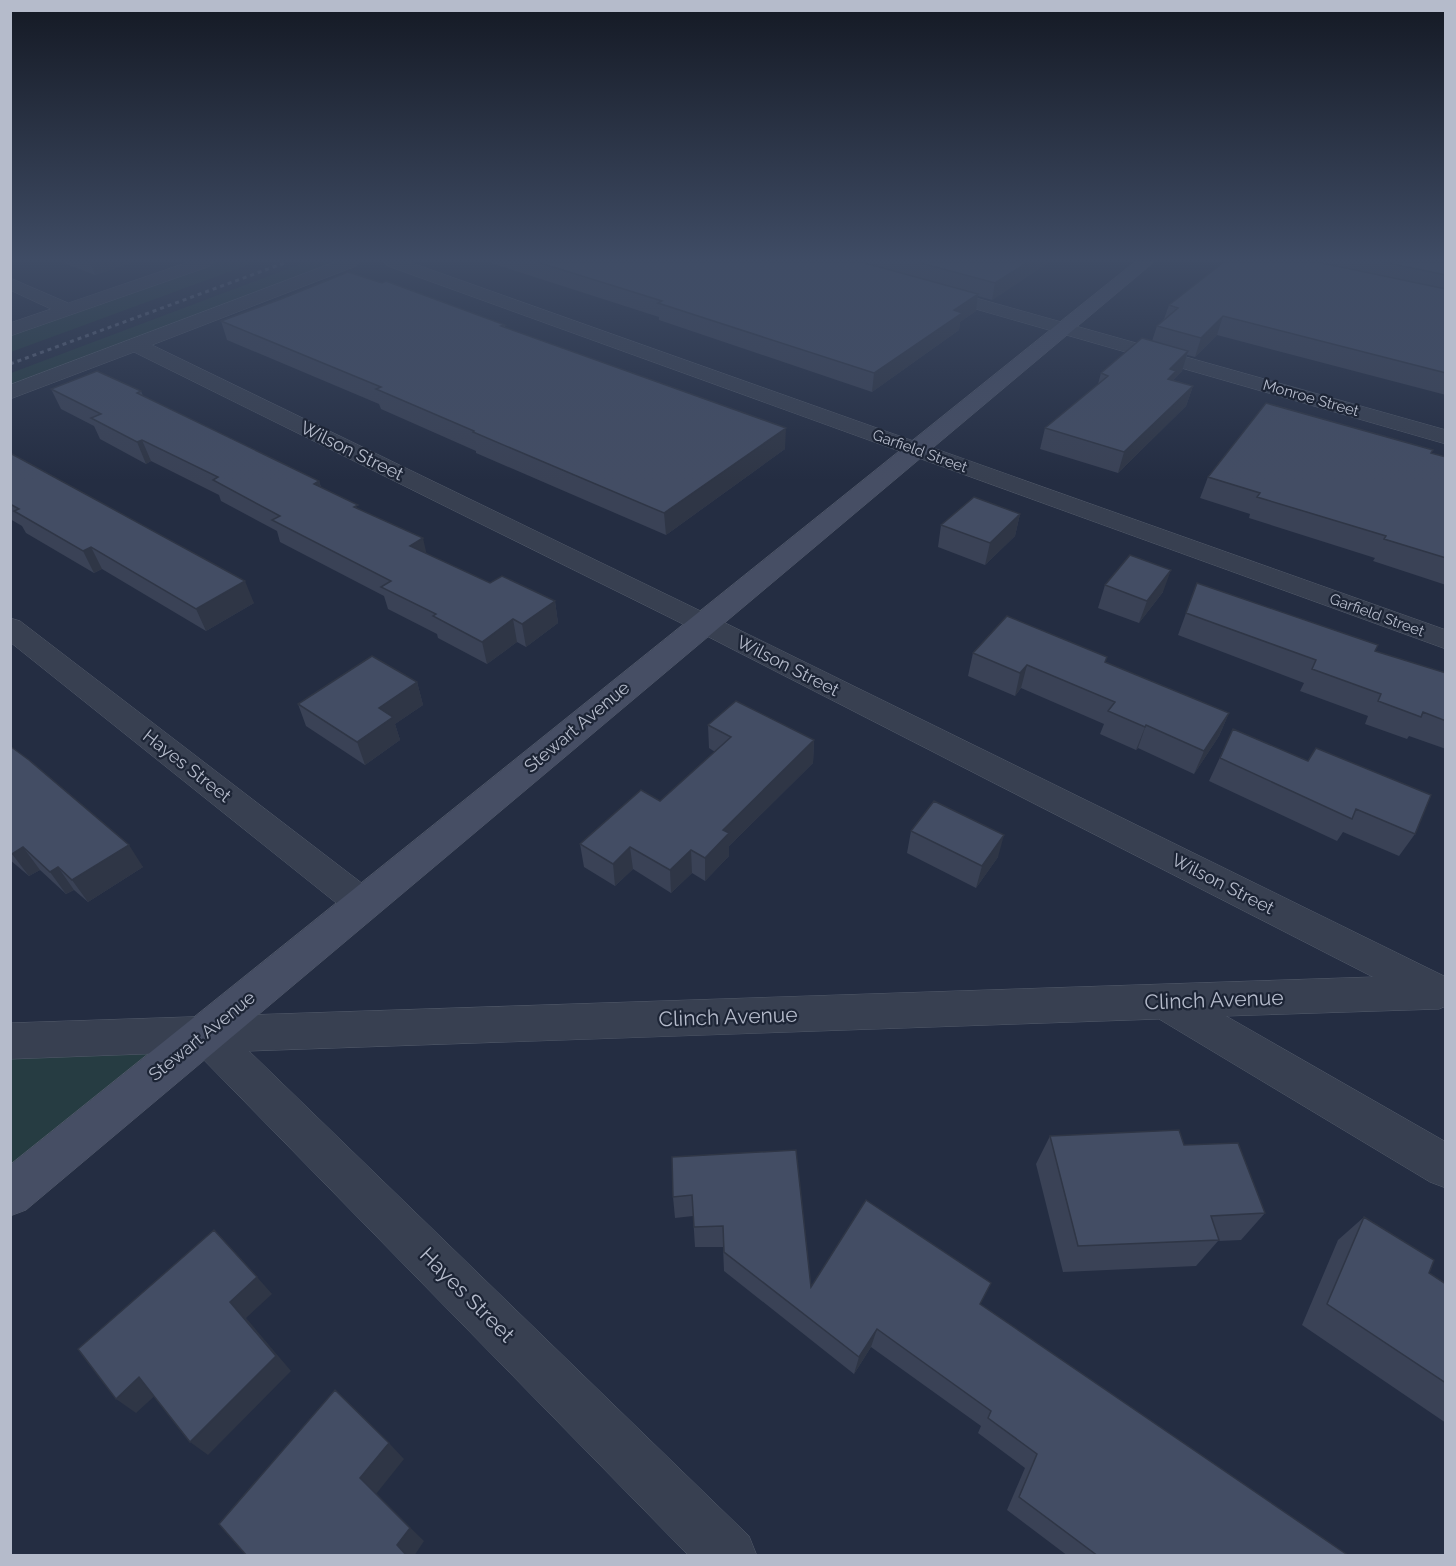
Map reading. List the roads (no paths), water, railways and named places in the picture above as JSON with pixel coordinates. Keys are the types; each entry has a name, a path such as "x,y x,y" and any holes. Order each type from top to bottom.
{"main road":[{"name":"Stewart Avenue","path":"10,1194 1055,335"}],"street":[{"path":"10,393 160,335"},
{"name":"Garfield Street","path":"599,335 1446,640"},
{"name":"Monroe Street","path":"1089,335 1446,437"},
{"name":"Wilson Street","path":"135,345 703,623 1442,992"},
{"name":"Hayes Street","path":"10,627 363,904"},
{"name":"Clinch Avenue","path":"10,1041 1442,992"},
{"path":"1166,1002 1446,1167"},
{"name":"Hayes Street","path":"205,1034 729,1556"}],"railway":[{"path":"10,364 89,335"}]}
